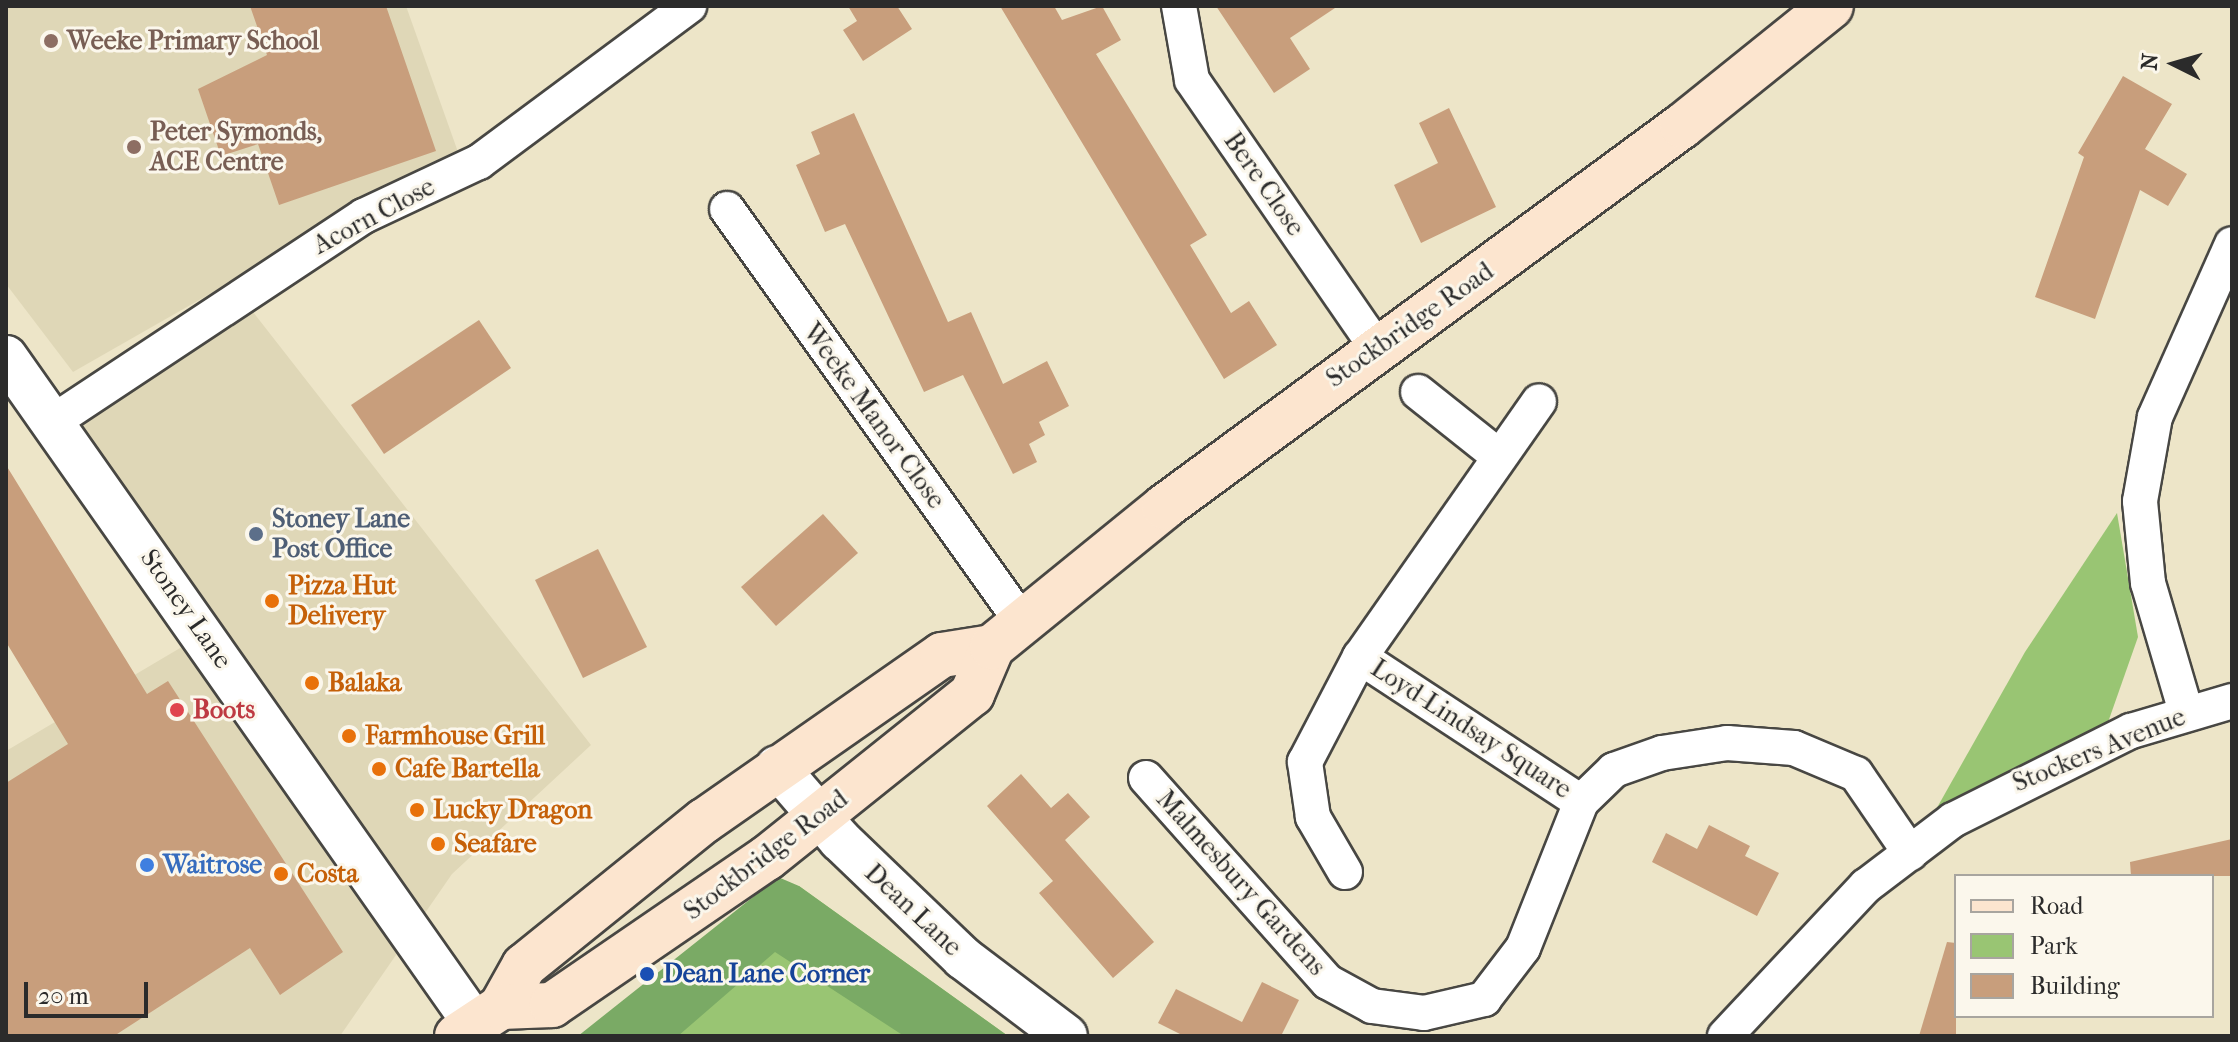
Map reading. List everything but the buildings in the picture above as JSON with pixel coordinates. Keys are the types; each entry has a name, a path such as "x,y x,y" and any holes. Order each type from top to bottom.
{"main road":[{"name":"Stockbridge Road","path":"476,1021 524,966 777,767 942,655 1007,634 1307,397 1379,351 1831,6"},
{"name":"Stockbridge Road","path":"476,1021 552,1005 820,817 972,694 1007,634"}],"street":[{"name":"Acorn Close","path":"54,421 364,216 479,162 689,6"},
{"name":"Bere Close","path":"1179,6 1192,80 1379,351"},
{"name":"Weeke Manor Close","path":"727,209 1007,634"},
{"path":"2186,712 2148,583 2141,489 2155,417 2232,244"},
{"name":"Stoney Lane","path":"6,357 476,1021"},
{"path":"1418,392 1496,454"},
{"name":"Loyd-Lindsay Square","path":"1345,872 1313,817 1305,762 1360,657 1496,454 1539,401"},
{"name":"Loyd-Lindsay Square","path":"1360,657 1581,802"},
{"name":"Stockers Avenue","path":"1725,1036 1866,886 2007,787 2186,712 2232,701"},
{"name":"Malmesbury Gardens","path":"1146,778 1328,982 1372,1006 1424,1013 1484,999 1523,948 1581,802 1614,770 1662,753 1727,743 1794,748 1856,774 1910,853"},
{"name":"Dean Lane","path":"777,767 820,817 963,958 1066,1036"}],"shaded area":[{"path":"6,6 406,6 458,152 73,372 6,284"},
{"path":"250,308 591,745 452,874 340,1036 6,1036 6,751 197,638 69,433"}],"green space":[{"path":"2117,513 2138,637 2106,728 1934,813 2025,652"},
{"path":"778,877 799,886 1008,1036 904,1036 775,952 678,1036 578,1036"},
{"path":"799,886 1008,1036 617,1036"}],"place":[{"name":"Weeke Primary School","path":"51,41"},
{"name":"Peter Symonds, ACE Centre","path":"134,147"},
{"name":"Stoney Lane Post Office","path":"256,534"},
{"name":"Pizza Hut Delivery","path":"272,601"},
{"name":"Balaka","path":"312,683"},
{"name":"Boots","path":"177,710"},
{"name":"Farmhouse Grill","path":"349,736"},
{"name":"Cafe Bartella","path":"379,769"},
{"name":"Lucky Dragon","path":"417,810"},
{"name":"Seafare","path":"438,844"},
{"name":"Waitrose","path":"147,865"},
{"name":"Costa","path":"281,874"},
{"name":"Dean Lane Corner","path":"647,974"}]}
